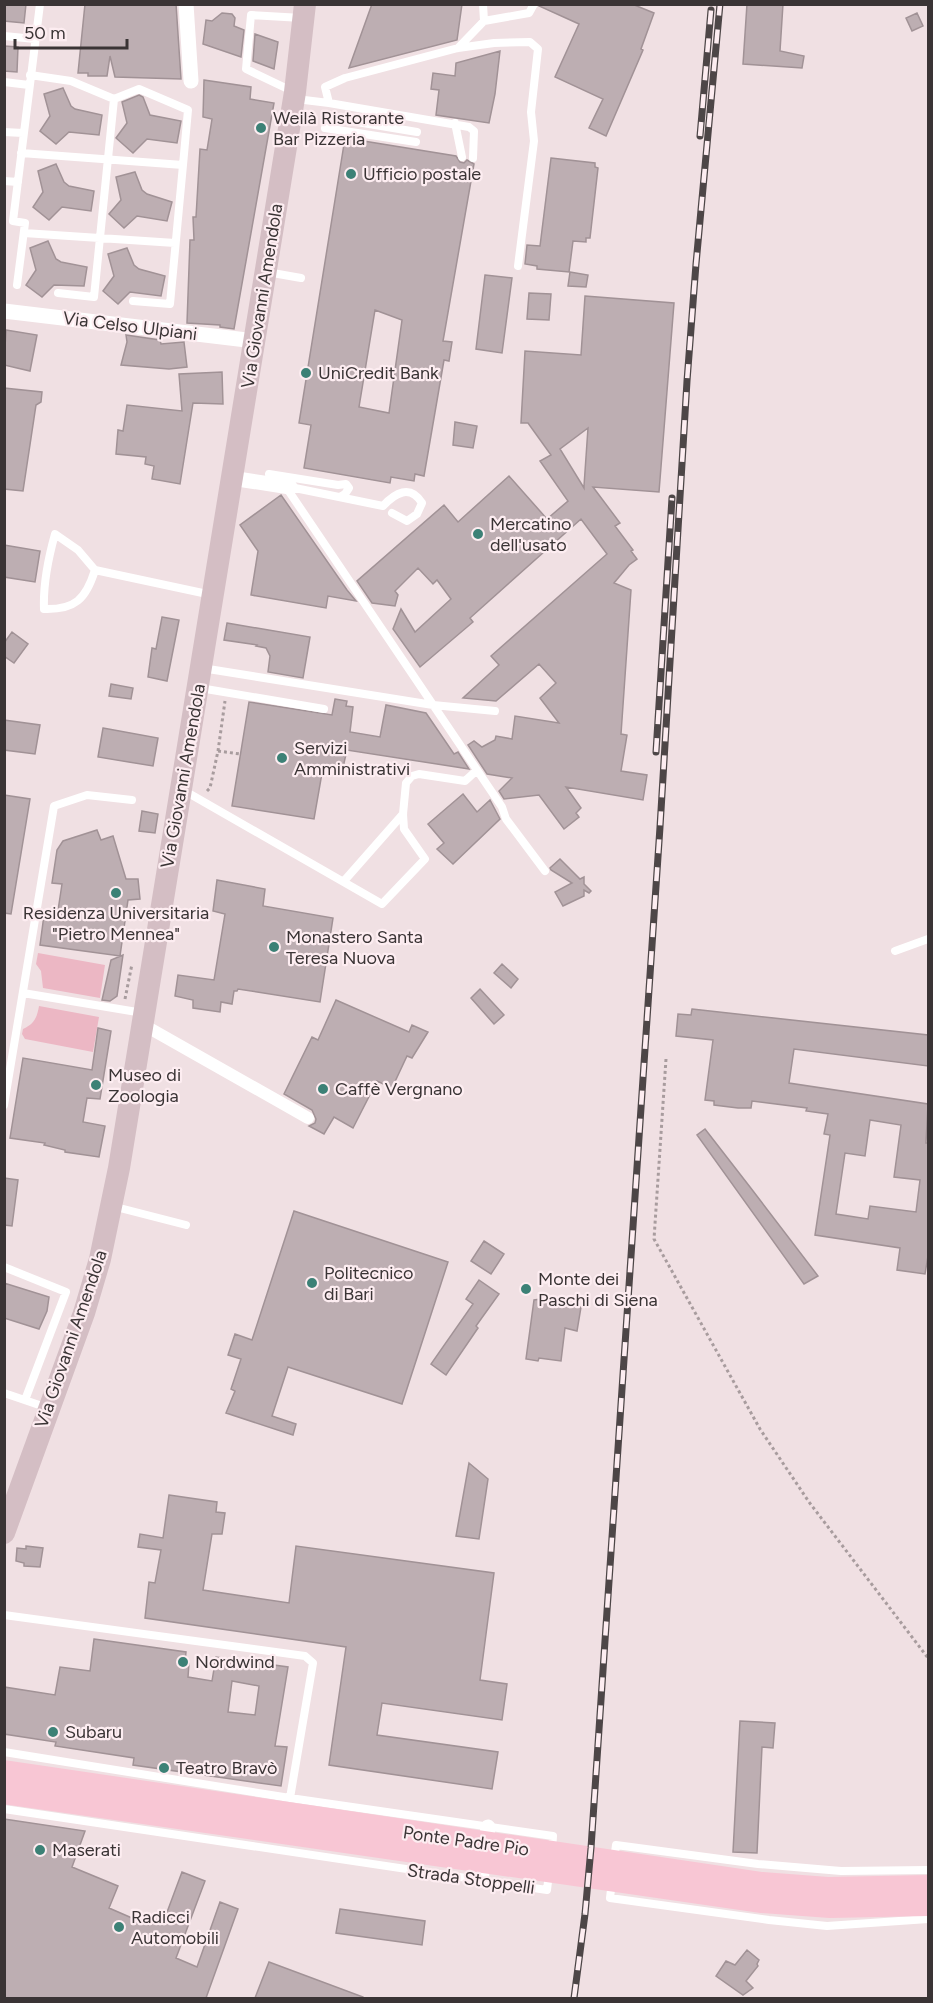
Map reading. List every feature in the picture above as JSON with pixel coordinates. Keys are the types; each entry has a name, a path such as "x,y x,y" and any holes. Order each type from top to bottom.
{"main road":[{"name":"Via Giovanni Amendola","path":"4,1533 94,1281 111,1206 295,95 304,11"},
{"name":"Ponte Padre Pio","path":"4,1772 762,1884 828,1889 928,1887"},
{"name":"Ponte Padre Pio","path":"4,1792 762,1901 830,1906 928,1904"}],"street":[{"path":"186,4 191,81"},
{"name":"Via Celso Ulpiani","path":"4,311 255,341"},
{"path":"231,478 287,487"},
{"path":"143,1018 308,1118"},
{"path":"481,1880 488,1827"}],"lane":[{"path":"17,285 25,223 9,221 18,182 40,4"},
{"path":"483,4 484,21"},
{"path":"458,48 484,21 529,14 534,4"},
{"path":"304,11 251,15 246,69 295,95 469,127 474,131 472,158"},
{"path":"4,36 35,39"},
{"path":"329,103 325,87 345,78 458,48 494,43 530,42 538,49 531,112 534,141 518,266"},
{"path":"30,75 71,81 114,99 139,88 188,110 170,304 133,301"},
{"path":"4,82 29,85"},
{"path":"58,293 94,297 114,99"},
{"path":"327,117 417,132"},
{"path":"455,123 462,157"},
{"path":"325,128 417,142"},
{"path":"4,132 23,133"},
{"path":"21,153 183,165"},
{"path":"4,181 18,182"},
{"path":"24,233 176,243"},
{"path":"266,272 301,278"},
{"path":"269,474 338,485 345,483 349,488 348,491 340,497"},
{"path":"287,487 383,506 393,495 406,491 414,494 422,503 417,514 406,521 392,513"},
{"path":"287,487 502,807 506,819 545,871"},
{"path":"95,570 90,586 80,601 61,610 44,609 44,590 56,534 78,550 95,570 213,595"},
{"path":"200,677 495,711"},
{"path":"200,677 324,709"},
{"path":"181,789 382,904 425,859 404,829 406,783 412,776 419,774 465,781 477,770"},
{"path":"4,1105 54,806 87,795 132,800"},
{"path":"344,881 403,814"},
{"path":"895,951 928,939"},
{"path":"23,993 143,1018"},
{"path":"111,1206 186,1225"},
{"path":"4,1267 66,1292 25,1400"},
{"path":"4,1393 49,1408"},
{"path":"4,1615 305,1656 313,1663 290,1798"},
{"name":"Strada Stoppelli","path":"4,1752 290,1798 553,1836 547,1890 4,1809"},
{"path":"928,1870 841,1871 758,1864 616,1845 610,1898 827,1926 928,1919"}],"path":[{"path":"218,751 240,754"},
{"path":"666,1059 654,1239 760,1429 809,1502 928,1658"}],"shaded area":[{"path":"38,953 105,965 100,998 43,988 41,971 36,964"},
{"path":"39,1006 99,1017 93,1052 25,1039 22,1034 23,1029 34,1020"}],"building":[{"path":"4,4 26,4 24,23 4,21"},
{"path":"85,4 176,4 181,79 115,77 110,56 107,76 88,76 88,73 78,73"},
{"path":"372,4 462,4 457,40 349,68"},
{"path":"540,4 632,4 654,13 641,49 643,50 606,136 589,128 603,99 555,77 579,24 539,6"},
{"path":"747,4 783,4 780,51 804,56 802,68 743,64"},
{"path":"222,13 232,14 235,18 234,26 244,30 241,57 203,44 206,20 212,21"},
{"path":"917,13 923,26 912,31 906,18"},
{"path":"255,34 278,42 274,69 253,61"},
{"path":"4,46 18,47 17,72 4,71"},
{"path":"500,51 489,123 436,115 439,90 431,89 433,73 455,76 456,63"},
{"path":"204,80 251,87 250,99 274,103 234,329 220,327 220,325 187,323 190,240 194,240 193,217 196,217 200,149 207,150 212,119 203,117"},
{"path":"63,88 71,106 75,109 102,115 99,135 69,132 56,144 40,131 50,116 44,94"},
{"path":"139,95 143,97 150,115 181,121 177,143 147,139 133,153 116,138 127,123 122,102"},
{"path":"345,138 456,156 460,162 464,163 467,160 474,164 443,341 452,342 449,361 444,360 424,476 415,474 414,481 391,477 390,483 304,468 311,425 299,423","holes":["375,310 402,320 389,413 359,407"]},
{"path":"551,158 595,163 595,167 598,168 590,238 586,238 586,242 573,241 569,272 537,269 537,266 525,264 527,245 540,246"},
{"path":"56,164 64,182 69,186 94,191 91,211 62,207 49,220 33,207 43,192 38,171"},
{"path":"135,172 142,190 147,194 172,202 167,221 137,216 124,228 109,214 121,200 116,177"},
{"path":"48,241 56,259 87,267 84,286 54,285 42,297 26,285 36,270 30,248"},
{"path":"127,248 134,265 139,269 165,276 161,296 130,292 118,304 103,291 114,276 108,254"},
{"path":"570,272 588,275 586,287 568,286"},
{"path":"485,275 512,278 502,353 476,349"},
{"path":"529,293 551,294 549,320 527,319"},
{"path":"585,296 674,303 659,492 593,487 620,523 615,526 637,559 614,583 631,590 621,734 627,735 621,771 647,775 643,800 566,787 581,808 576,813 579,817 564,829 539,795 504,799 499,791 512,778 487,774 468,745 474,741 482,747 495,740 496,736 512,739 515,716 559,723 540,698 556,683 539,664 496,701 463,698 499,665 491,656 607,554 581,519 470,618 473,622 420,667 393,629 401,609 415,632 451,599 437,580 433,584 418,568 395,591 398,595 395,606 372,603 357,581 444,505 458,522 509,476 547,519 568,501 540,461 551,455 528,423 521,423 525,351 581,355","holes":["588,428 584,488 560,449"]},
{"path":"6,330 37,335 30,371 4,365"},
{"path":"126,335 160,340 161,344 184,342 187,367 169,369 121,365 127,342"},
{"path":"222,372 223,404 193,403 180,484 152,479 154,466 145,464 146,457 116,454 118,430 123,431 127,405 182,411 179,374"},
{"path":"4,388 42,392 41,402 36,405 23,491 4,489"},
{"path":"455,422 477,426 473,448 453,445"},
{"path":"281,495 356,601 328,596 326,608 251,595 258,551 240,525"},
{"path":"4,545 40,551 35,582 4,577"},
{"path":"162,617 179,620 167,681 148,677 152,648 156,649"},
{"path":"227,623 310,637 303,678 268,672 270,656 266,648 224,640"},
{"path":"12,632 28,644 14,663 4,656 4,643"},
{"path":"111,684 133,688 131,699 109,696"},
{"name":"Servizi Amministrativi","path":"335,699 347,701 346,706 353,707 350,732 380,737 386,705 426,713 454,754 458,752 469,769 347,750 341,776 322,773 314,819 232,806 249,702 332,715"},
{"path":"4,720 40,725 35,754 4,750"},
{"path":"103,728 158,738 153,766 98,757"},
{"path":"463,794 477,812 490,800 500,819 453,864 437,849 444,843 428,824"},
{"path":"4,795 30,799 11,914 4,913"},
{"path":"142,811 158,814 155,833 139,831"},
{"name":"Residenza Universitaria \"Pietro Mennea\"","path":"97,830 101,840 113,836 126,879 138,879 140,899 128,900 120,956 40,945 44,915 57,917 62,884 52,883 57,850 63,841"},
{"path":"560,859 580,879 584,877 584,884 591,891 589,893 584,890 584,896 563,906 555,892 572,883 550,868"},
{"name":"Monastero Santa Teresa Nuova","path":"217,880 265,889 263,906 333,918 320,1002 238,989 234,991 232,1004 221,1002 220,1012 193,1008 193,1000 175,996 178,975 214,980 225,914 213,911"},
{"path":"123,955 117,996 110,1001 102,1000 111,960"},
{"path":"502,964 518,979 511,988 494,973"},
{"path":"480,989 504,1015 494,1024 471,998"},
{"path":"336,1000 409,1032 412,1025 428,1032 412,1058 407,1056 392,1088 377,1081 353,1128 334,1117 324,1134 309,1126 315,1123 316,1119 312,1110 284,1094 312,1037 318,1040"},
{"path":"692,1009 928,1035 928,1066 794,1049 789,1083 928,1104 926,1143 928,1143 928,1256 925,1274 897,1270 900,1248 815,1235 830,1135 824,1134 828,1114 806,1111 807,1108 752,1101 751,1108 738,1108 714,1105 714,1101 705,1100 713,1040 676,1036 678,1014 691,1015","holes":["870,1120 901,1125 894,1177 920,1180 916,1212 870,1206 868,1219 836,1214 845,1153 865,1156"]},
{"path":"98,1028 111,1031 100,1099 87,1098 83,1122 105,1126 99,1157 65,1152 65,1150 44,1145 45,1143 10,1138 23,1058 92,1070"},
{"path":"705,1129 818,1276 804,1284 697,1135"},
{"path":"4,1178 18,1180 12,1226 4,1225"},
{"path":"294,1211 448,1262 402,1404 288,1367 272,1416 296,1424 293,1435 226,1413 235,1391 231,1389 241,1359 228,1355 235,1334 252,1340"},
{"path":"484,1241 504,1254 491,1274 471,1261"},
{"path":"479,1280 499,1294 446,1375 431,1364 473,1304 466,1299"},
{"path":"4,1283 49,1297 47,1311 39,1329 4,1318"},
{"path":"555,1297 555,1302 581,1307 577,1331 565,1328 561,1361 526,1359 534,1300"},
{"path":"469,1463 488,1479 479,1539 456,1536"},
{"path":"169,1495 217,1502 216,1512 225,1513 222,1534 212,1534 203,1590 289,1603 296,1546 494,1573 480,1680 507,1684 502,1720 382,1703 377,1735 498,1752 492,1789 329,1765 346,1647 145,1618 149,1582 155,1583 161,1550 138,1547 140,1534 163,1538"},
{"path":"26,1546 43,1548 40,1567 24,1566 24,1563 16,1561 17,1548 26,1549"},
{"path":"94,1639 186,1652 185,1662 189,1663 188,1677 212,1681 216,1657 288,1667 275,1746 287,1747 281,1786 133,1765 134,1758 55,1746 56,1742 4,1734 4,1687 55,1695 60,1667 90,1671","holes":["232,1681 259,1686 255,1715 228,1712"]},
{"path":"740,1721 775,1723 773,1748 762,1747 757,1853 733,1852"},
{"name":"Radicci Automobili","path":"4,1819 85,1831 72,1867 118,1886 109,1908 148,1925 151,1918 163,1923 182,1872 205,1881 176,1958 197,1967 220,1902 238,1909 206,1998 4,1998"},
{"path":"340,1909 425,1921 422,1945 336,1933"},
{"path":"747,1950 759,1960 758,1966 746,1981 753,1988 743,1995 716,1976 726,1961 735,1965"},
{"path":"269,1962 363,1997 363,1998 255,1998"}],"railway":[{"path":"574,1998 591,1848 660,827 687,381 720,4"},
{"path":"700,136 711,10"},
{"path":"656,752 672,498"}],"place":[{"name":"Weilà Ristorante Bar Pizzeria","path":"261,128"},
{"name":"Ufficio postale","path":"351,174"},
{"name":"UniCredit Bank","path":"306,373"},
{"name":"Mercatino dell'usato","path":"478,534"},
{"name":"Servizi Amministrativi","path":"282,758"},
{"name":"Residenza Universitaria \"Pietro Mennea\"","path":"116,893"},
{"name":"Monastero Santa Teresa Nuova","path":"274,947"},
{"name":"Museo di Zoologia","path":"96,1085"},
{"name":"Caffè Vergnano","path":"323,1089"},
{"name":"Politecnico di Bari","path":"312,1283"},
{"name":"Monte dei Paschi di Siena","path":"526,1289"},
{"name":"Nordwind","path":"183,1662"},
{"name":"Subaru","path":"53,1732"},
{"name":"Teatro Bravò","path":"164,1768"},
{"name":"Maserati","path":"40,1850"},
{"name":"Radicci Automobili","path":"119,1927"}]}
